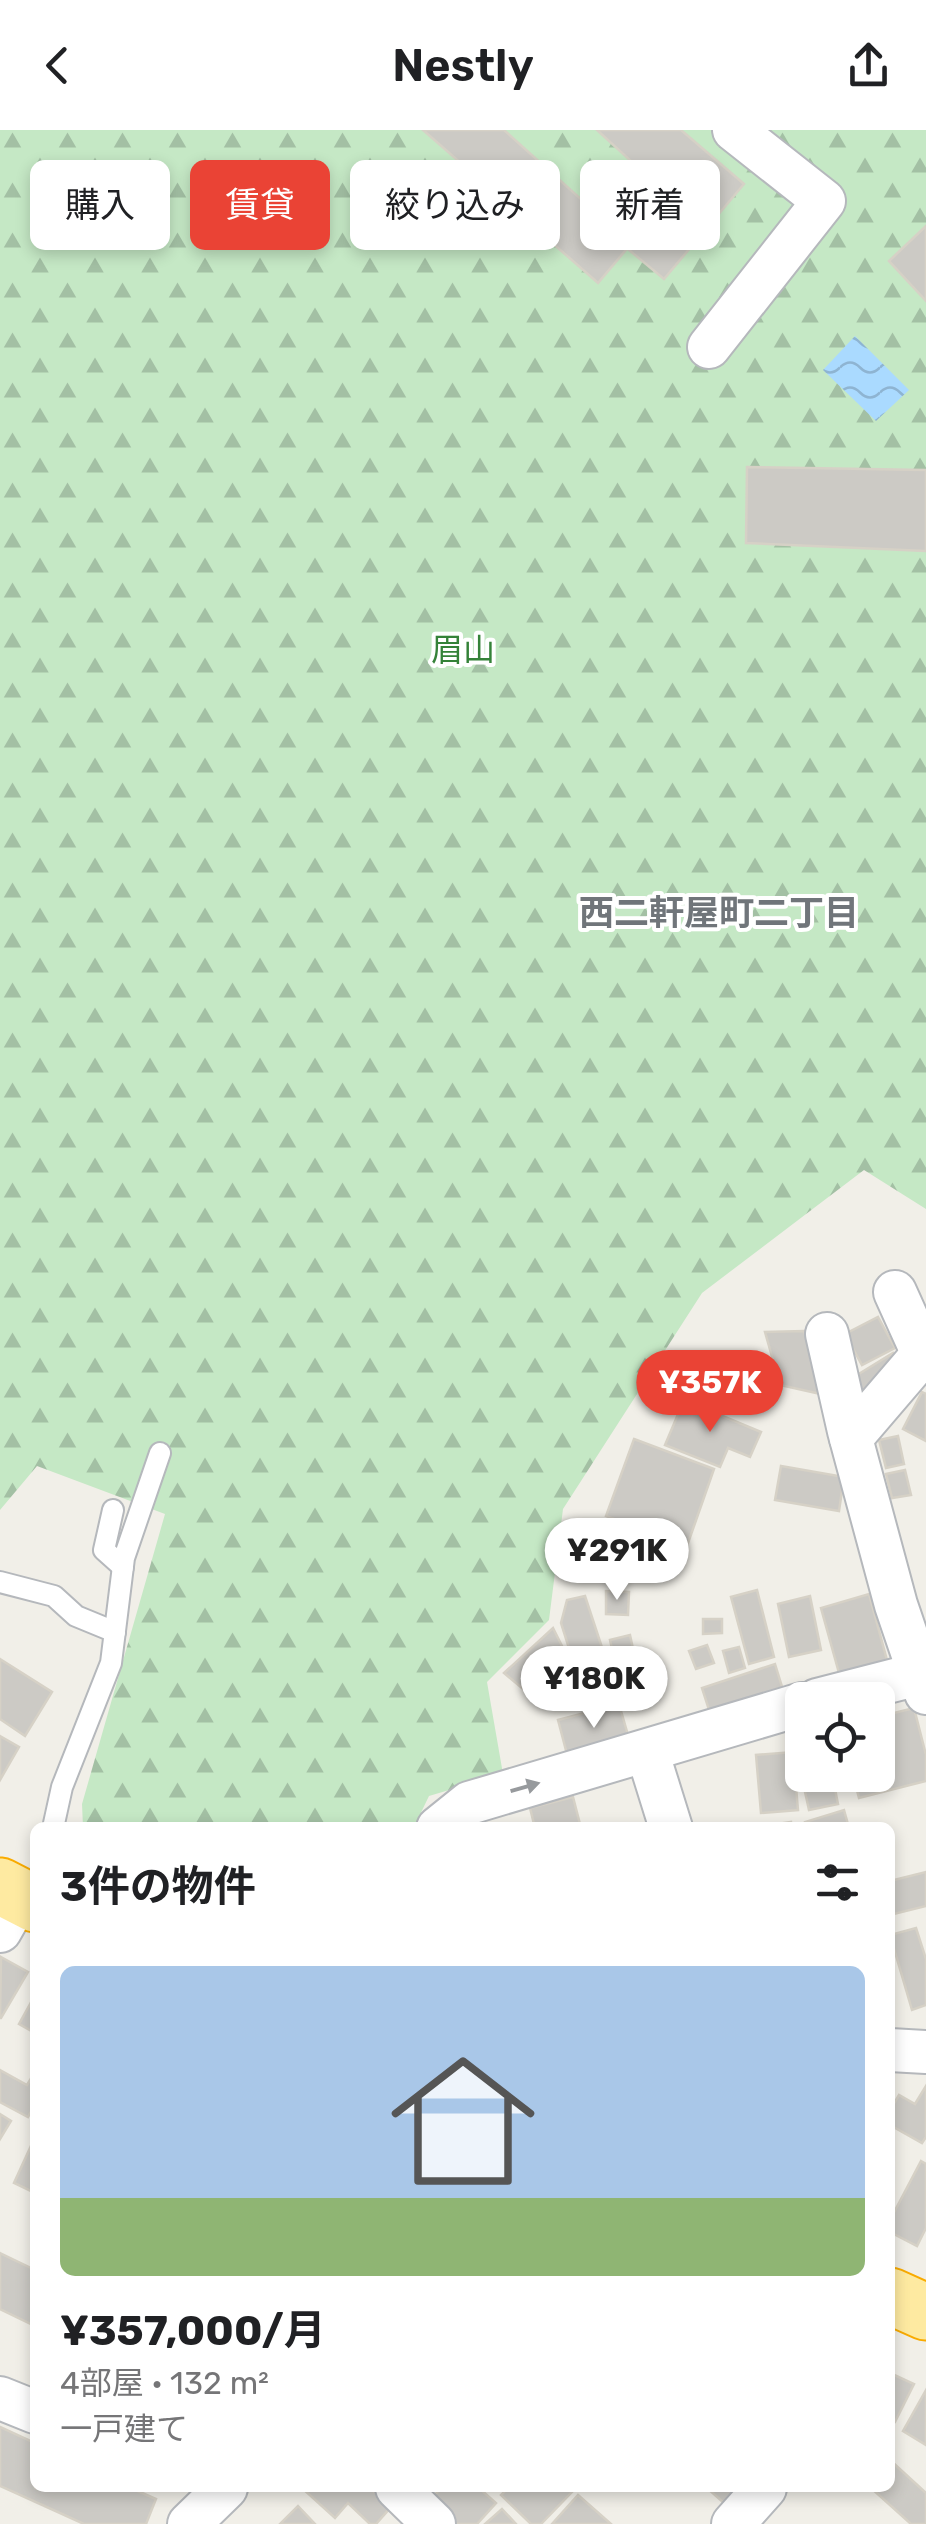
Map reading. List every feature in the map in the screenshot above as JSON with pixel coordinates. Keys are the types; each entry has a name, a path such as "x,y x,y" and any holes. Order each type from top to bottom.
{"street":[{"path":"708,347 824,201 734,130"},
{"path":"850,1438 925,1354 895,1292"},
{"path":"827,1334 850,1438 896,1604 924,1679 895,1685"},
{"path":"445,1822 470,1802 785,1709"},
{"path":"647,1751 669,1822"},
{"path":"895,2050 926,2052"},
{"path":"0,2398 30,2410"},
{"path":"401,2492 434,2524"},
{"path":"733,2524 761,2492"}],"lane":[{"path":"54,1822 62,1787 111,1663 124,1567 160,1453"},
{"path":"113,1510 104,1550 124,1567"},
{"path":"0,1582 54,1596 76,1616 116,1632"}],"green space":[{"name":"眉山","path":"0,130 926,130 926,1209 864,1170 702,1293 563,1509 549,1620 487,1682 503,1774 429,1796 416,1822 83,1822 82,1804 165,1514 37,1466 0,1510"}],"water":[{"path":"855,336 909,390 876,421 823,370"}],"building":[{"path":"423,130 504,130 537,160 457,160"},
{"path":"597,130 681,130 716,160 630,160"},
{"path":"720,163 744,184 720,212"},
{"path":"560,180 580,198 580,250 626,250 598,283 560,250"},
{"path":"926,226 926,301 889,261"},
{"path":"629,250 688,250 664,279"},
{"path":"747,467 926,470 926,551 746,543"},
{"path":"878,1317 895,1348 862,1365 845,1334"},
{"path":"804,1331 825,1395 780,1385 765,1332"},
{"path":"893,1353 902,1367 864,1397 849,1380"},
{"path":"922,1392 926,1394 926,1441 903,1429"},
{"path":"684,1400 761,1432 750,1457 728,1448 720,1467 665,1445"},
{"path":"898,1436 904,1464 886,1468 879,1440"},
{"path":"634,1439 714,1469 687,1546 606,1516"},
{"path":"781,1466 844,1477 839,1511 775,1500"},
{"path":"905,1470 911,1495 892,1498 886,1474"},
{"path":"757,1590 774,1657 749,1664 731,1597"},
{"path":"606,1591 629,1592 628,1615 606,1614"},
{"path":"869,1594 887,1660 839,1673 821,1608"},
{"path":"585,1596 617,1693 585,1699 561,1623 567,1600"},
{"path":"810,1596 821,1650 789,1657 778,1604"},
{"path":"703,1619 722,1619 722,1633 703,1634"},
{"path":"553,1628 566,1654 528,1693 504,1673"},
{"path":"630,1635 635,1658 615,1662 610,1640"},
{"path":"707,1645 714,1663 696,1669 689,1651"},
{"path":"739,1647 745,1668 729,1673 723,1651"},
{"path":"0,1659 52,1692 25,1736 0,1719"},
{"path":"775,1664 783,1690 710,1713 702,1688"},
{"path":"619,1704 630,1742 568,1758 558,1720"},
{"path":"914,1708 926,1755 926,1781 895,1789 895,1713"},
{"path":"0,1736 19,1747 0,1780"},
{"path":"785,1753 785,1792 796,1792 798,1810 761,1813 756,1755"},
{"path":"805,1792 836,1792 838,1804 809,1810"},
{"path":"857,1792 883,1792 859,1798"},
{"path":"573,1797 579,1822 534,1822 530,1808"},
{"path":"844,1810 847,1822 805,1822"},
{"path":"926,1872 926,1906 895,1914 895,1880"},
{"path":"916,1928 926,1959 926,2005 912,2010 895,1952 895,1934"},
{"path":"1,1957 28,1972 0,2018"},
{"path":"30,2004 30,2030 19,2024"},
{"path":"0,2070 27,2085 30,2080 28,2117 0,2102"},
{"path":"926,2086 926,2137 922,2143 895,2128 895,2102 899,2095 915,2104"},
{"path":"0,2114 11,2121 0,2139"},
{"path":"30,2148 30,2191 14,2183"},
{"path":"921,2161 926,2164 926,2228 917,2246 895,2235 895,2210"},
{"path":"0,2253 30,2268 30,2324 0,2309"},
{"path":"895,2375 914,2384 895,2422"},
{"path":"926,2390 926,2445 903,2431"},
{"path":"0,2427 30,2441 30,2492 140,2492 156,2499 146,2524 84,2524 0,2486"},
{"path":"895,2465 926,2493 926,2524 911,2524 875,2492 895,2492"},
{"path":"306,2492 374,2492 391,2507 376,2524 370,2524 348,2503 335,2518"},
{"path":"438,2492 484,2492 496,2503 477,2524 448,2524 427,2504"},
{"path":"572,2492 541,2524 531,2524 501,2495"},
{"path":"712,2492 735,2492 724,2503"},
{"path":"578,2495 611,2524 552,2524"},
{"path":"298,2506 315,2524 280,2524"},
{"path":"502,2509 516,2524 485,2524"}],"district":[{"name":"西二軒屋町二丁目","path":"719,913"}]}
